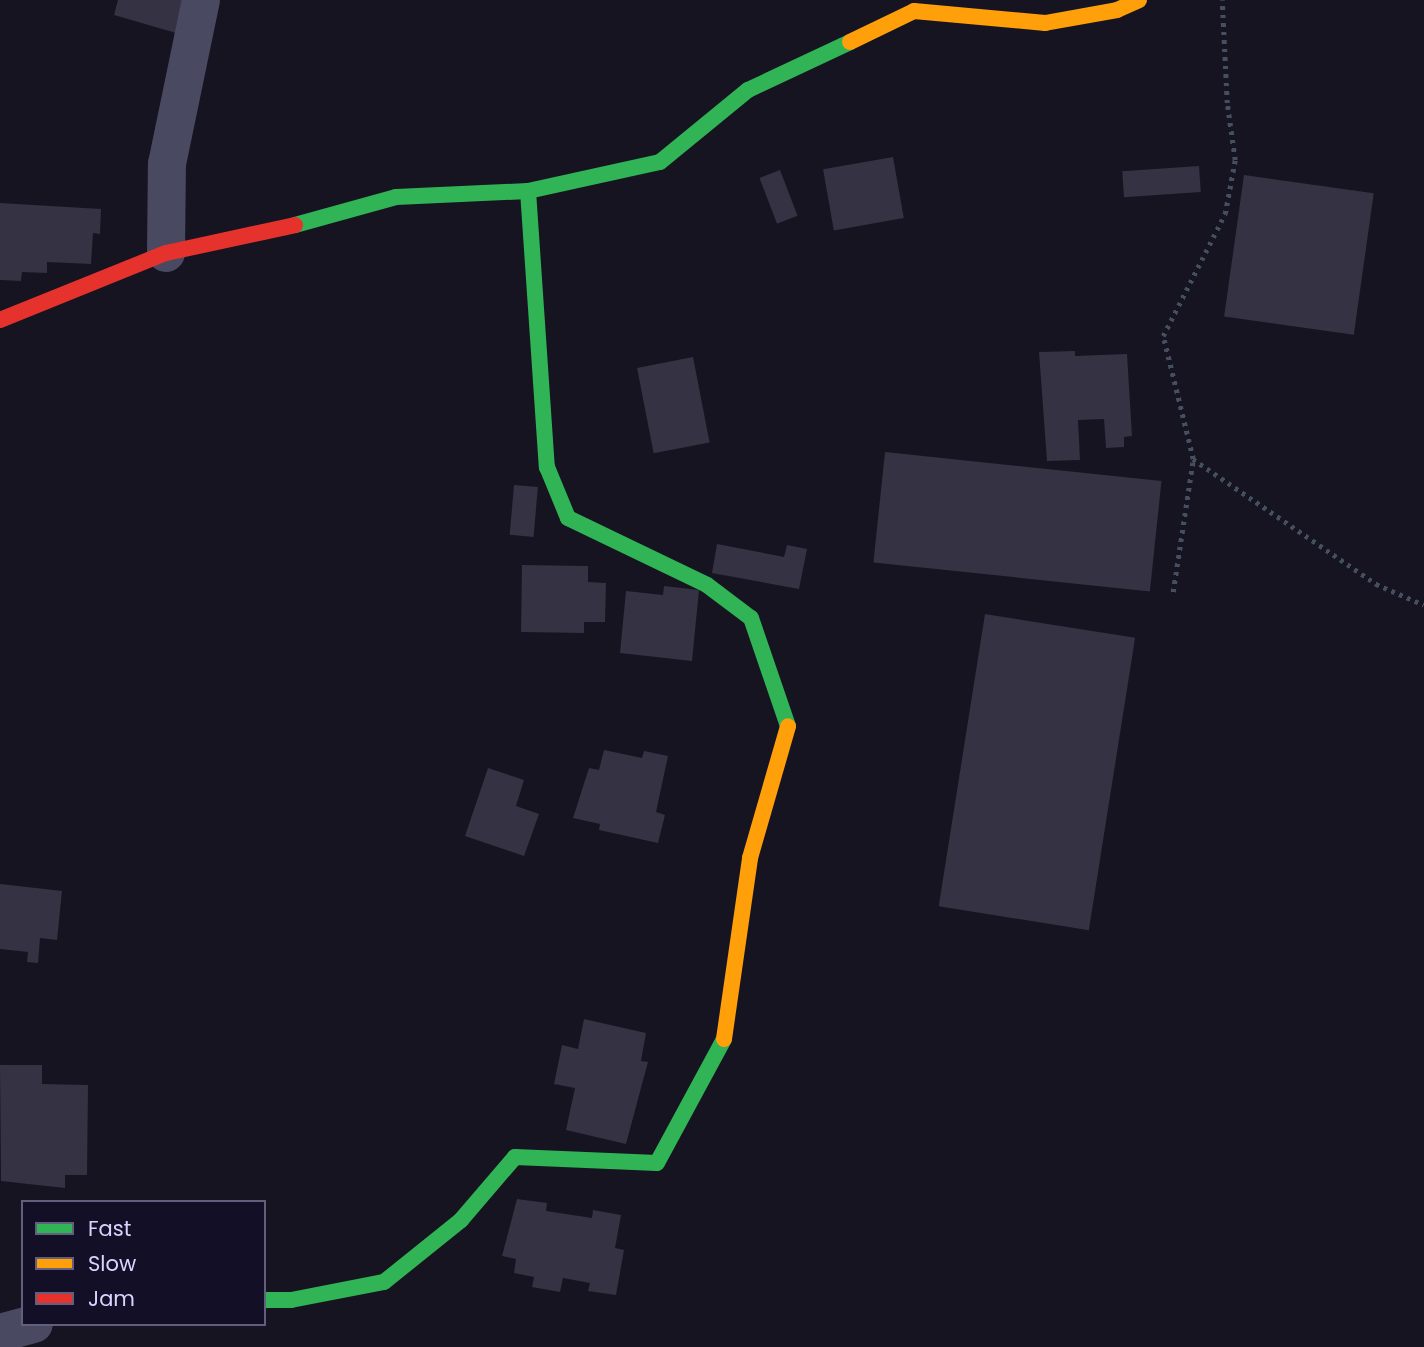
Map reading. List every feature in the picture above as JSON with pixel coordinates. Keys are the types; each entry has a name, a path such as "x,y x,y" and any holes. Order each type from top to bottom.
{"street":[{"path":"166,253 167,164 201,0"},
{"path":"0,320 166,253 250,237 396,197 528,191 660,162 748,90 914,11 1045,23 1117,10 1139,0"},
{"path":"266,1300 291,1300 384,1282 461,1220 515,1157 657,1163 724,1040 750,858 789,723 751,618 707,585 568,518 547,467 528,191"},
{"path":"0,1333 26,1326"}],"path":[{"path":"1173,592 1192,459 1163,336 1225,214 1235,160 1227,103 1222,0"},
{"path":"1192,459 1376,584 1424,605"}],"building":[{"path":"118,0 186,0 176,33 114,15"},
{"path":"893,157 904,218 834,230 823,169"},
{"path":"1199,166 1201,192 1124,197 1122,171"},
{"path":"780,170 798,216 777,224 759,178"},
{"path":"1244,175 1374,193 1354,335 1224,317"},
{"path":"0,203 101,209 100,234 93,233 91,264 47,262 47,273 22,272 21,281 0,280"},
{"path":"1075,351 1075,356 1127,354 1132,436 1124,437 1124,447 1106,448 1104,419 1078,420 1080,460 1047,461 1039,352"},
{"path":"693,357 710,442 654,453 637,368"},
{"path":"885,452 1161,481 1150,591 873,562"},
{"path":"514,485 538,487 534,537 510,535"},
{"path":"717,544 784,557 787,545 807,549 799,589 712,573"},
{"path":"522,565 588,566 588,582 606,583 605,622 584,622 584,633 521,632"},
{"path":"664,586 699,590 692,661 620,653 626,591 663,595"},
{"path":"985,614 1135,638 1089,930 939,906"},
{"path":"604,750 642,758 644,751 668,756 656,812 665,815 658,843 599,830 600,824 573,818 589,768 599,770"},
{"path":"488,768 524,780 516,806 539,814 524,856 465,836"},
{"path":"0,884 62,891 57,940 40,938 38,963 27,962 28,952 0,949"},
{"path":"584,1019 646,1033 641,1061 648,1062 626,1144 566,1130 575,1088 554,1084 562,1045 578,1049"},
{"path":"0,1065 42,1065 42,1084 88,1085 87,1175 65,1175 65,1188 1,1181"},
{"path":"517,1199 547,1203 546,1211 592,1218 593,1210 621,1215 615,1248 624,1250 616,1295 588,1291 590,1283 563,1278 560,1292 532,1287 534,1277 514,1273 516,1259 502,1256"}],"traffic: fast":[{"path":"295,225 396,197 528,191 660,162 748,90 850,42"},
{"path":"528,191 547,467 568,518 707,585 751,618 788,726"},
{"path":"266,1300 291,1300 384,1282 461,1220 515,1157 657,1163 724,1039"}],"traffic: slow":[{"path":"850,42 914,11 1045,23 1117,10 1139,0"},
{"path":"724,1039 750,858 788,726"}],"traffic: jam":[{"path":"0,320 166,253 295,225"}]}
